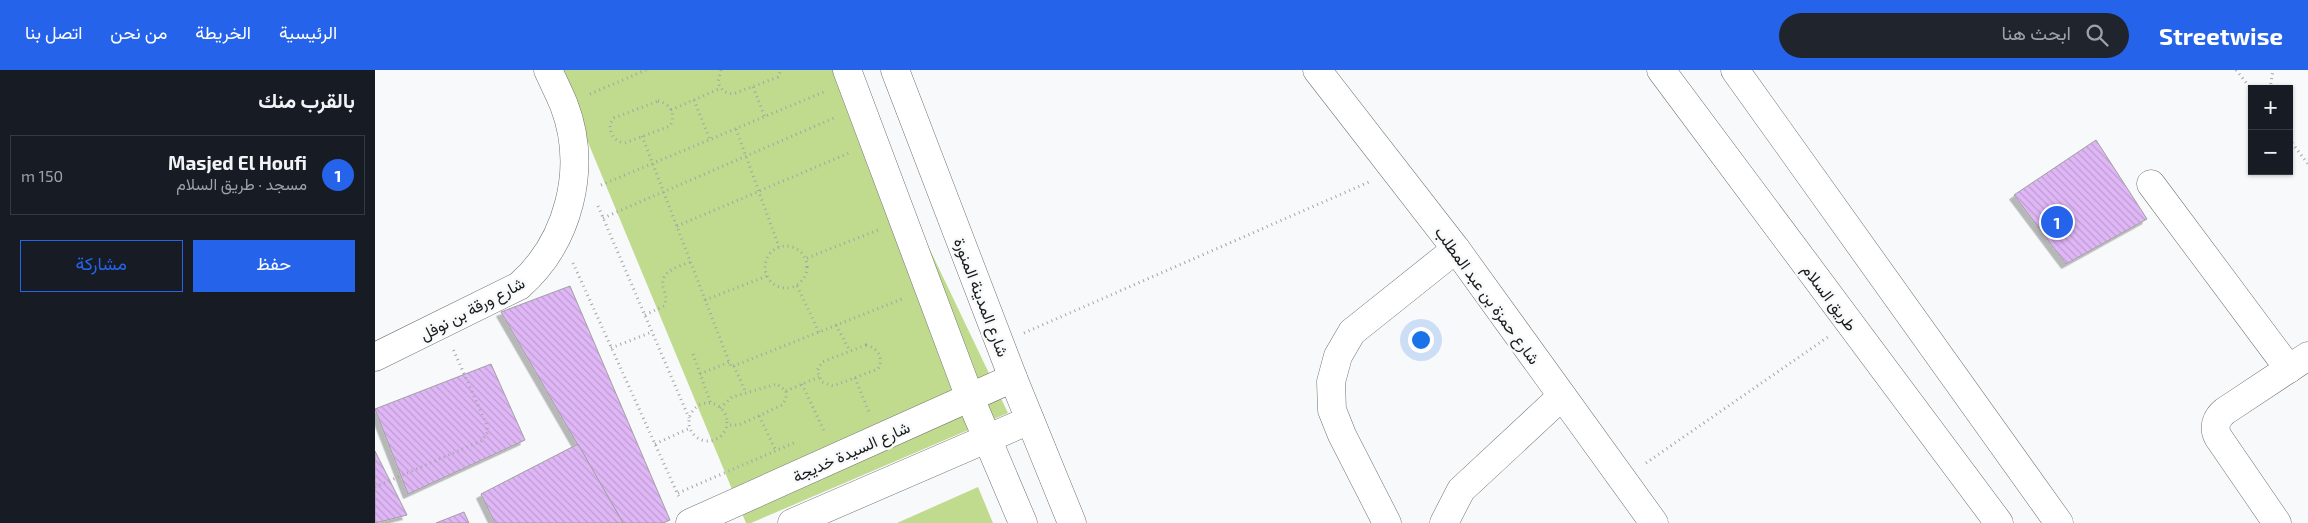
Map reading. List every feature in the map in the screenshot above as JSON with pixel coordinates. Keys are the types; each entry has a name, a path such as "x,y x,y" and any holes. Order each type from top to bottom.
{"street":[{"name":"شارع ورقة بن نوفل","path":"375,357 519,286 537,270 581,193 564,106 548,70"},
{"name":"شارع المدينة المنورة","path":"895,70 1013,378 1072,523"},
{"name":"شارع حمزة بن عبد المطلب","path":"1317,70 1456,249 1654,523"},
{"name":"طريق السلام","path":"1661,70 1999,523"},
{"path":"1735,70 2059,523"},
{"path":"849,76 970,398 1023,523"},
{"path":"2151,184 2299,363 2220,415 2215,426 2218,437 2277,523"},
{"path":"1387,523 1342,435 1332,410 1331,382 1337,356 1352,332 1456,249"},
{"name":"شارع السيدة خديجة","path":"690,523 1013,378"},
{"path":"1444,523 1461,490 1563,396"},
{"path":"793,523 1030,420"}],"path":[{"path":"721,70 718,82 726,93 733,94 778,77 781,70"},
{"path":"2236,70 2248,85"},
{"path":"2271,85 2273,70"},
{"path":"564,106 643,71"},
{"path":"689,418 697,406 711,404 720,408 726,419 726,426 719,437 713,440 699,438 690,428 689,418 603,218 581,193 765,117 849,76"},
{"path":"753,87 765,117"},
{"path":"671,110 721,88"},
{"path":"694,100 711,140"},
{"path":"659,101 671,110 673,120 670,126 625,143 618,141 610,131 610,124 614,118 659,101"},
{"path":"603,218 861,106"},
{"path":"736,129 779,247"},
{"path":"642,136 731,367 929,288"},
{"path":"677,226 874,142"},
{"path":"2293,144 2308,164"},
{"path":"1000,344 1394,170"},
{"path":"807,258 903,220"},
{"path":"559,233 690,523"},
{"path":"779,247 795,247 807,258 808,269 805,279 797,286 788,289 779,287 771,283 767,276 765,267 767,258 779,247"},
{"path":"645,315 664,306 666,298 662,283 664,276 669,271 691,262"},
{"path":"705,300 767,276"},
{"path":"797,286 819,332"},
{"path":"1623,479 1849,322"},
{"path":"375,487 481,441 487,432 486,423 443,325"},
{"path":"836,325 850,351"},
{"path":"611,348 652,332"},
{"path":"866,345 876,349 881,359 878,369 833,386 827,385 819,377 817,371 822,362 866,345"},
{"path":"693,354 711,404"},
{"path":"700,374 729,362"},
{"path":"735,366 746,393"},
{"path":"786,391 819,377"},
{"path":"855,378 881,438"},
{"path":"720,408 727,399 777,384 786,391"},
{"path":"802,384 837,458"},
{"path":"726,426 733,426 759,416 784,403 786,391"},
{"path":"859,415 868,411"},
{"path":"759,416 789,479"},
{"path":"816,434 833,426"},
{"path":"655,444 690,428"},
{"path":"678,493 800,440"}],"green space":[{"path":"558,70 844,70 1008,413 751,523 746,523"},
{"path":"978,487 993,523 897,523"}],"building":[{"path":"2096,140 2147,219 2066,264 2014,195"},
{"path":"570,286 670,520 663,523 623,523 501,312"},
{"path":"491,364 525,440 408,494 375,409"},
{"path":"578,444 623,523 495,523 481,494"},
{"path":"375,451 407,515 375,523"},
{"path":"464,512 469,523 436,523"}],"place":[{"name":"Masjed El Houfi","path":"2057,222"}]}
